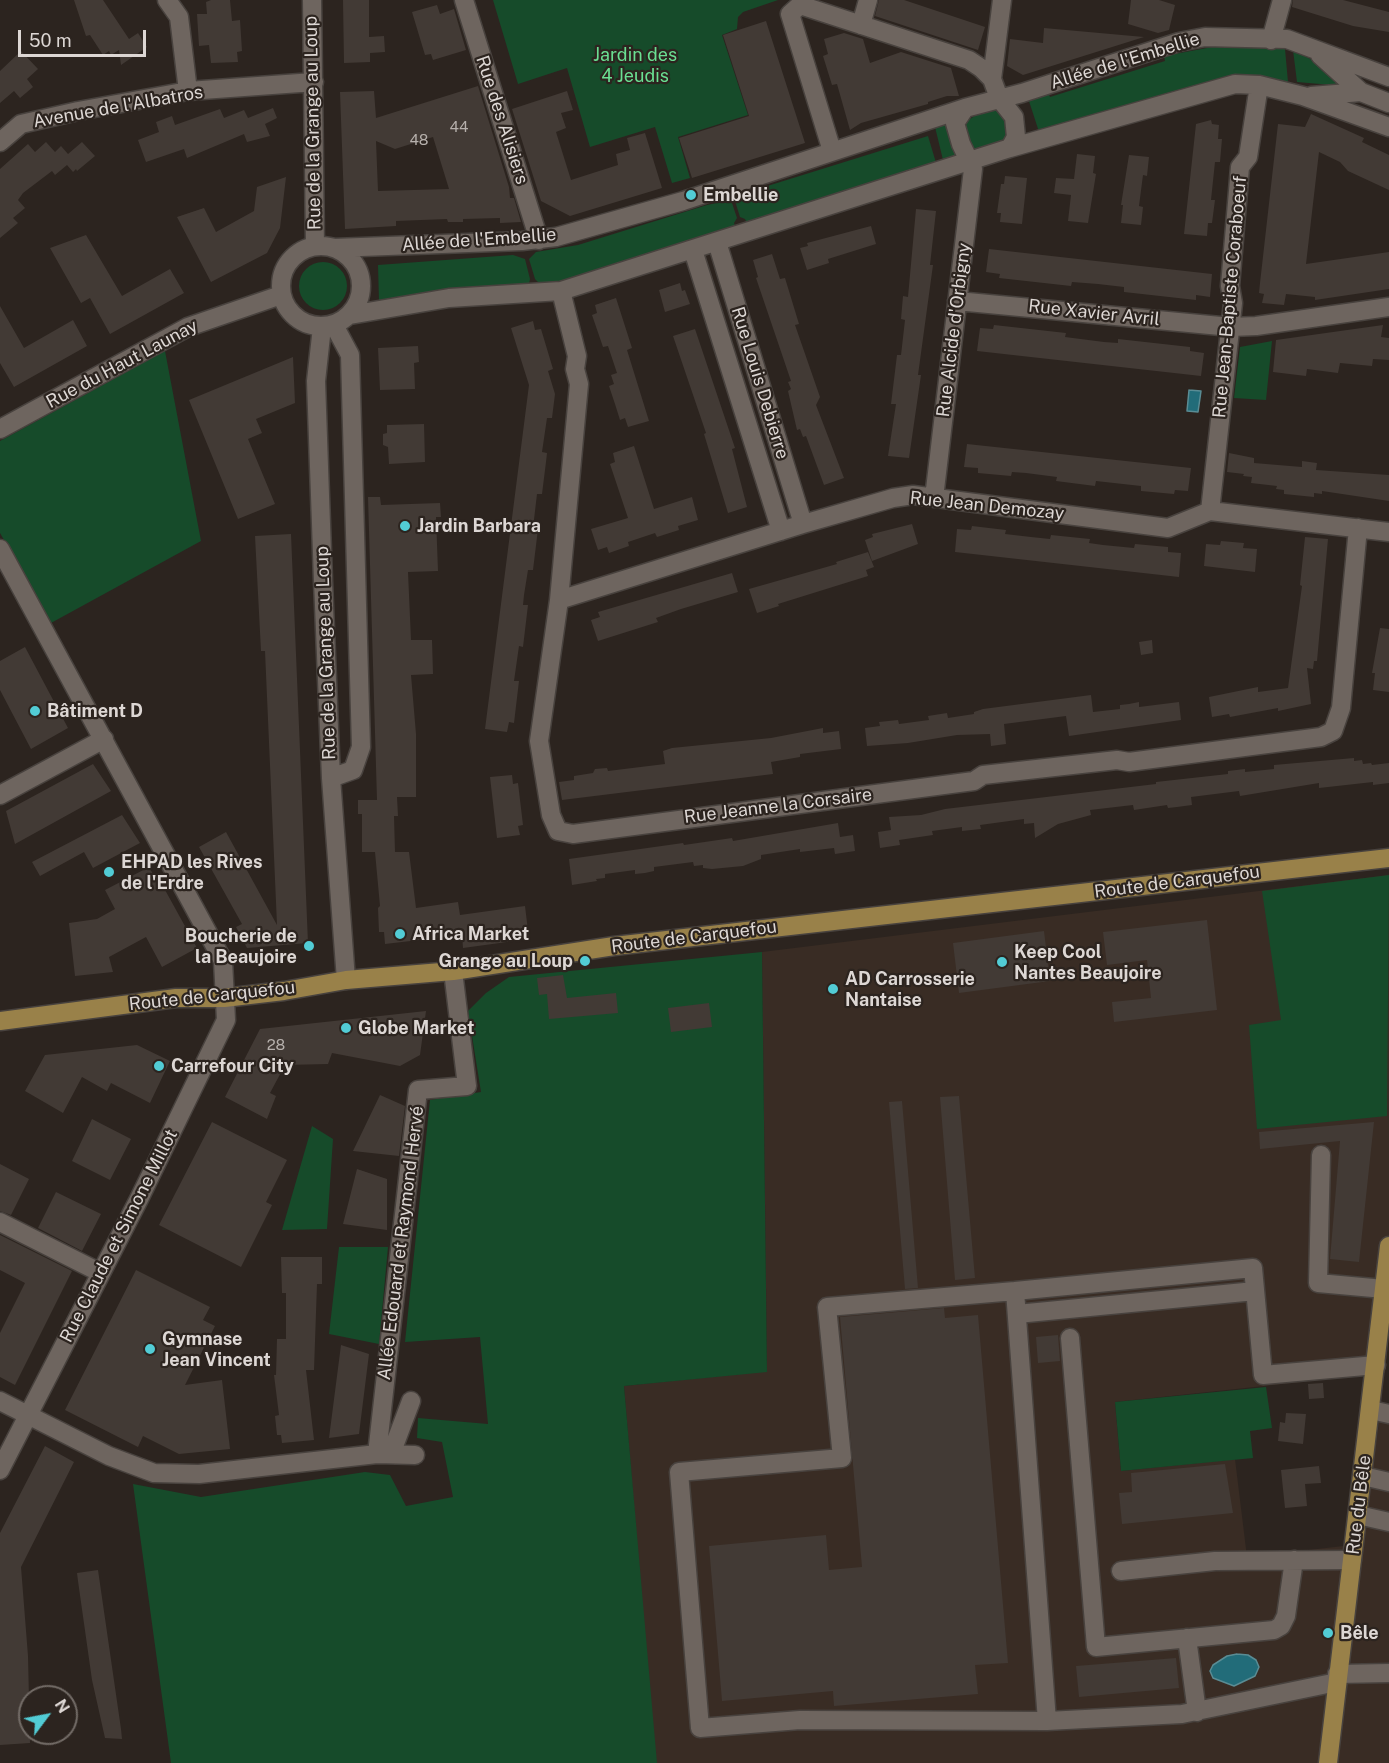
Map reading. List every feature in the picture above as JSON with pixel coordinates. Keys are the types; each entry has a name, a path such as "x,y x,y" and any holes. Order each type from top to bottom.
{"main road":[{"name":"Route de Carquefou","path":"0,1022 176,998 224,998 284,991 346,980 453,971 614,946 1389,858"},
{"name":"Rue du Bêle","path":"1328,1763 1389,1246"}],"street":[{"path":"167,0 179,17 188,91"},
{"name":"Rue de la Grange au Loup","path":"312,0 315,246"},
{"name":"Rue des Alisiers","path":"464,0 539,240"},
{"path":"861,25 868,0"},
{"path":"992,79 1002,0"},
{"path":"1271,40 1282,0"},
{"path":"832,152 790,14 800,5 969,60 981,68 992,79 999,98 1007,105 1017,126 1016,137 1010,148"},
{"name":"Allée de l'Embellie","path":"334,248 539,240 683,201 965,108 1179,42 1230,36 1271,40 1287,39 1389,77"},
{"path":"1312,48 1361,92 1389,103"},
{"name":"Avenue de l'Albatros","path":"0,142 21,124 188,91 314,82"},
{"path":"281,295 288,309 300,320 328,326 350,315 449,298 561,291 866,192 1235,84 1259,85 1303,96 1389,128"},
{"name":"Rue Jean-Baptiste Coraboeuf","path":"1210,511 1231,327 1233,303 1230,286 1240,167 1248,156 1259,85"},
{"path":"1303,96 1361,92"},
{"path":"965,108 955,123 970,162"},
{"name":"Rue Alcide d'Orbigny","path":"934,498 973,169 970,162"},
{"name":"Rue Louis Debierre","path":"717,242 803,524"},
{"name":"Rue de la Grange au Loup","path":"281,295 282,278 288,263 300,252 315,246 334,248 351,259 361,277 362,291 358,304 350,315"},
{"name":"Rue Louis Debierre","path":"693,250 781,531"},
{"name":"Rue Jeanne la Corsaire","path":"561,291 577,356 575,369 579,384 559,600 539,741 551,815 558,831 573,834 974,781 983,775 1117,760 1129,762 1321,737 1333,731 1341,708 1358,528"},
{"name":"Rue du Haut Launay","path":"0,429 188,327 281,295"},
{"name":"Rue Xavier Avril","path":"957,301 1231,327 1389,307"},
{"path":"328,326 350,355 361,747 353,770 331,778"},
{"name":"Rue de la Grange au Loup","path":"328,326 316,381 331,778 346,980"},
{"name":"Rue Jean Demozay","path":"559,600 803,524 893,498 914,495 1168,528 1210,511 1389,532"},
{"name":"Rue Claude et Simone Millot","path":"0,549 223,961 226,1020 101,1273 0,1470"},
{"path":"0,795 104,740"},
{"name":"Allée Edouard et Raymond Hervé","path":"384,1454 418,1090 467,1086 453,971"},
{"path":"1321,1155 1318,1283 1384,1289"},
{"path":"0,1222 101,1273"},
{"path":"1376,1365 1263,1375 1253,1268 827,1307 842,1458 680,1472 699,1728 800,1720 1047,1721 1197,1712 1337,1678 1389,1673"},
{"path":"1015,1290 1047,1721"},
{"path":"1017,1314 1256,1292"},
{"path":"1070,1338 1096,1647 1274,1630 1281,1626 1286,1616 1294,1560"},
{"path":"0,1401 134,1467 173,1475 384,1454 415,1455"},
{"path":"384,1454 411,1401"},
{"path":"1371,1410 1389,1414"},
{"path":"1363,1476 1389,1482"},
{"path":"1358,1515 1389,1522"},
{"path":"1121,1571 1215,1561 1352,1560"},
{"path":"1187,1638 1197,1712"}],"shaded area":[{"path":"1389,875 1389,1335 1385,1373 1115,1402 1121,1471 1235,1459 1247,1557 1361,1544 1382,1403 1389,1404 1389,1763 655,1763 624,1386 767,1371 762,952"}],"green space":[{"name":"Jardin des 4 Jeudis","path":"493,0 778,0 743,12 738,17 737,29 722,35 748,115 678,137 690,178 672,183 655,127 590,147 567,68 518,84"},
{"path":"1223,45 1285,49 1288,82 1241,78 1040,135 1028,98 1048,92 1050,97 1165,61 1164,56"},
{"path":"1293,50 1316,62 1343,86 1297,82"},
{"path":"1000,109 1011,126 1003,146 975,152 963,129 967,121 976,115"},
{"path":"946,123 958,155 944,164 935,127"},
{"path":"928,136 937,166 748,225 745,219 740,217 735,201 737,198 758,192 761,188"},
{"path":"731,200 737,218 734,223 736,229 572,280 542,286 535,279 529,259 536,252 578,245 707,205"},
{"path":"513,255 525,259 530,279 528,288 379,301 378,265"},
{"path":"323,262 340,269 347,286 340,303 323,310 306,303 299,286 306,269"},
{"path":"1272,341 1266,400 1234,398 1240,347"},
{"path":"165,351 201,541 51,623 0,533 0,441"},
{"path":"1389,875 1387,1116 1257,1129 1249,1025 1281,1020 1262,891"},
{"path":"762,952 767,1372 624,1386 657,1763 171,1763 133,1484 201,1497 365,1472 390,1475 406,1506 453,1497 442,1442 417,1438 418,1418 488,1424 480,1337 405,1342 430,1100 481,1092 468,1011 486,993 509,977"},
{"path":"312,1126 333,1139 327,1229 282,1230"},
{"path":"339,1247 388,1247 379,1344 329,1334"},
{"path":"1266,1387 1272,1428 1250,1431 1253,1458 1121,1471 1115,1402"}],"water":[{"path":"1189,390 1201,391 1198,412 1187,411"},
{"path":"1248,1655 1256,1660 1259,1667 1255,1676 1234,1686 1213,1678 1210,1671 1213,1665 1227,1656"}],"building":[{"path":"74,0 103,0 129,39 138,33 147,47 121,65 119,50 111,55 109,51 103,55 90,35 86,36"},
{"path":"230,0 232,21 240,20 242,51 237,52 238,62 211,63 209,45 199,46 197,14 207,14 206,2"},
{"path":"343,0 369,0 369,37 384,36 385,52 370,53 370,62 344,63"},
{"path":"879,0 904,0 985,27 978,50 875,16"},
{"path":"1131,0 1159,0 1175,5 1169,30 1158,33 1128,24"},
{"path":"1293,0 1343,0 1389,12 1389,32 1353,26 1292,7"},
{"path":"437,5 440,14 454,9 466,50 433,60 431,54 425,55 412,12"},
{"path":"766,21 805,143 692,178 679,138 749,116 723,35"},
{"path":"1044,28 1144,37 1023,75 1007,66 1010,39 1043,43"},
{"path":"844,33 863,39 870,63 901,52 951,68 959,96 947,96 928,102 928,104 861,123 850,130 837,84 832,85 823,56 828,54 824,39"},
{"path":"21,51 38,69 27,79 33,87 20,98 14,91 0,103 0,71"},
{"path":"478,86 509,187 510,198 514,198 521,222 500,223 500,218 463,219 463,222 448,222 447,219 396,221 396,226 345,229 340,92 374,91 376,118","holes":["433,137 449,189 378,191 376,141 395,149"]},
{"path":"567,91 573,110 561,113 566,128 556,132 571,180 618,165 616,154 630,150 627,138 645,133 662,188 570,216 541,201 512,109"},
{"path":"273,108 277,118 265,124 270,136 247,142 244,134 187,158 184,149 146,162 138,140 159,132 156,122 172,116 175,125 220,109 224,118 244,110 248,118"},
{"path":"1311,114 1364,138 1362,142 1389,155 1389,190 1348,171 1340,162 1319,152 1306,264 1389,252 1389,289 1315,300 1315,297 1286,294 1284,305 1262,303 1264,294 1259,293 1278,124 1305,127"},
{"path":"1211,120 1212,124 1219,125 1218,139 1222,139 1220,162 1215,162 1211,200 1215,200 1212,223 1208,223 1207,236 1184,234 1196,124"},
{"path":"46,142 55,152 61,146 68,154 82,142 95,156 77,171 76,169 73,172 67,165 55,175 52,171 23,193 18,200 25,208 13,218 18,223 0,238 0,169 28,144 35,152"},
{"path":"1077,154 1095,156 1093,173 1096,174 1088,223 1068,221 1071,195 1054,193 1056,178 1074,179"},
{"path":"1129,155 1149,157 1147,176 1143,175 1139,206 1143,207 1141,225 1121,223 1123,205 1121,205"},
{"path":"1005,176 1027,178 1022,224 1000,222 1001,213 997,213 1001,184 1004,184"},
{"path":"286,177 280,228 267,253 211,282 177,217 204,208 216,232 254,211 257,187"},
{"path":"916,209 936,211 930,265 933,265 918,375 921,375 909,458 888,456 896,404 891,404 897,355 901,355 905,320 901,319 903,296 908,297"},
{"path":"871,226 876,244 828,259 829,263 807,270 800,248 808,246 807,243"},
{"path":"86,235 122,296 170,269 184,293 110,334 90,298 81,303 50,248"},
{"path":"989,249 1212,274 1210,297 1196,295 1196,300 1124,292 1124,287 1098,284 1072,282 1071,286 999,278 1000,274 986,272"},
{"path":"772,254 780,279 785,278 799,324 795,325 820,397 816,405 844,478 824,485 806,436 803,437 800,429 797,430 788,391 791,389 788,382 791,381 756,278 758,277 753,260"},
{"path":"680,283 690,304 665,312 659,290"},
{"path":"616,298 632,348 627,350 649,421 628,427 625,418 620,420 609,386 614,384 611,375 617,373 608,346 603,347 592,315 597,313 595,305"},
{"path":"0,306 24,348 73,320 87,346 14,387 0,363"},
{"path":"533,321 535,330 541,329 553,369 548,371 555,394 552,418 547,418 542,452 547,453 542,494 537,494 533,528 538,529 533,570 528,570 524,595 523,605 528,605 523,647 519,646 514,681 519,681 514,723 509,722 507,732 485,729 529,385 511,328"},
{"path":"994,325 1066,333 1065,337 1104,342 1118,343 1118,339 1190,347 1190,351 1204,353 1201,376 977,351 980,328 993,329"},
{"path":"1383,325 1381,337 1389,338 1389,360 1373,359 1372,366 1340,363 1338,373 1307,369 1306,376 1273,372 1276,340"},
{"path":"695,329 735,448 732,449 747,507 728,513 704,434 706,433 673,336"},
{"path":"418,346 419,362 414,363 415,389 380,390 378,348"},
{"path":"293,357 295,403 256,419 262,433 248,439 275,504 238,519 189,400"},
{"path":"424,424 425,462 389,464 388,447 383,445 383,434 387,433 387,425"},
{"path":"967,444 1191,468 1188,491 1175,490 1174,494 1141,491 1141,486 1096,481 1095,486 1056,481 1057,477 1026,473 1012,472 1011,476 978,473 978,468 964,467"},
{"path":"634,446 654,509 692,497 698,520 678,526 679,530 657,537 655,533 628,542 629,546 609,553 607,547 598,550 591,529 628,518 610,464 615,462 613,453"},
{"path":"1229,453 1254,458 1254,463 1302,467 1302,461 1317,463 1316,470 1389,475 1389,501 1322,491 1322,494 1314,493 1314,497 1284,494 1284,490 1276,489 1277,486 1251,483 1252,477 1227,472"},
{"path":"368,497 380,497 381,505 440,503 441,517 436,517 438,571 408,572 411,640 432,640 433,674 411,675 416,734 416,797 397,797 398,816 394,816 395,852 409,852 416,908 458,902 460,915 525,906 529,939 463,948 462,935 385,944 384,932 379,932 378,908 380,906 375,852 362,852 362,814 358,814 358,800 377,800"},
{"path":"912,524 918,544 872,561 865,540 873,537 872,534"},
{"path":"972,526 1006,530 1005,534 1031,537 1050,539 1051,535 1090,539 1089,543 1103,545 1134,548 1135,544 1168,547 1168,552 1181,553 1179,577 955,552 957,529 971,530"},
{"path":"291,534 308,943 247,948 236,927 242,924 199,847 226,832 277,925 265,651 261,651 255,536"},
{"path":"1305,537 1328,539 1317,661 1314,661 1313,669 1307,668 1311,704 1278,711 1278,708 1230,717 1229,714 1212,717 1209,697 1258,687 1258,692 1288,688 1302,586 1300,585"},
{"path":"1221,541 1244,543 1243,548 1257,549 1255,572 1204,566 1206,544 1220,545"},
{"path":"868,552 874,567 866,570 868,576 778,604 779,606 757,613 749,589 837,564 836,562"},
{"path":"732,573 738,592 681,609 656,618 658,622 598,641 591,620 600,617 598,612"},
{"path":"1380,628 1389,629 1389,692 1373,690 1375,673 1372,673"},
{"path":"1152,640 1153,653 1141,655 1139,642"},
{"name":"Bâtiment D","path":"25,647 68,728 31,749 0,690 0,661"},
{"path":"1091,695 1093,712 1120,709 1120,705 1139,702 1139,707 1179,702 1181,720 1069,736 1066,716 1004,724 1006,744 991,746 990,734 957,735 908,743 867,746 865,728 880,726 879,722 898,720 899,724 929,720 928,716 947,713 948,718 974,714 983,709"},
{"path":"823,728 823,733 839,731 841,749 800,754 800,757 771,762 773,774 562,800 559,782 574,780 574,776 593,773 595,769 607,768 608,771 665,764 663,751 672,748 771,738"},
{"path":"1354,758 1354,761 1362,760 1363,764 1389,763 1389,783 1373,785 1373,782 1319,788 1319,783 1240,796 1239,791 1191,797 1192,805 1177,807 1168,808 1167,805 1134,810 1133,805 1090,810 1091,815 1058,824 1035,838 1034,823 1024,824 1024,819 980,825 981,829 962,831 962,827 932,831 933,835 899,840 900,845 880,848 878,832 891,830 889,817 921,815 945,809 1156,784 1156,782 1228,774 1228,771 1274,769 1274,765"},
{"path":"93,764 111,791 15,844 6,811"},
{"path":"512,775 513,784 518,783 523,825 518,826 520,835 497,838 490,777"},
{"path":"122,815 140,843 93,868 84,852 40,876 32,862"},
{"path":"838,823 840,837 853,835 855,851 835,854 834,848 800,852 800,849 761,855 761,859 743,866 712,869 703,868 703,865 694,866 693,862 654,867 654,871 645,873 635,874 635,870 605,874 605,878 596,879 597,881 572,885 569,859 683,843 684,845 732,838 733,841"},
{"path":"149,867 157,881 159,879 197,948 162,967 146,937 109,957 113,972 75,976 69,923 97,919 115,909 105,890"},
{"path":"1207,920 1217,1010 1114,1022 1112,1002 1151,998 1147,960 1107,965 1103,932"},
{"name":"Keep Cool Nantes Beaujoire","path":"1044,931 1050,981 959,993 953,943"},
{"path":"563,975 567,998 616,993 618,1013 549,1019 547,994 539,995 537,978"},
{"path":"709,1003 712,1027 671,1032 668,1008"},
{"path":"426,1011 420,1055 400,1066 332,1053 328,1064 285,1065 270,1093 276,1096 267,1119 225,1097 260,1029"},
{"path":"137,1045 170,1061 150,1103 111,1083 107,1091 82,1077 63,1113 25,1091 45,1055"},
{"path":"380,1095 405,1106 399,1156 353,1151"},
{"path":"959,1096 975,1278 955,1280 940,1097"},
{"path":"902,1101 918,1288 905,1289 889,1102"},
{"path":"92,1119 131,1139 110,1180 72,1161"},
{"path":"212,1122 287,1160 266,1202 272,1205 241,1267 159,1225"},
{"path":"1374,1122 1359,1262 1330,1259 1340,1141 1260,1149 1259,1132"},
{"path":"0,1164 29,1179 11,1215 0,1211"},
{"path":"357,1169 387,1179 387,1230 343,1224"},
{"path":"56,1192 101,1214 82,1251 38,1228"},
{"path":"0,1235 72,1271 15,1385 0,1377 0,1333 25,1283 0,1270"},
{"path":"281,1257 322,1257 322,1284 317,1284 314,1370 306,1370 314,1440 282,1443 281,1435 277,1435 275,1416 279,1415 274,1375 276,1375 277,1339 286,1339 286,1293 282,1293"},
{"name":"Gymnase Jean Vincent","path":"136,1270 210,1307 203,1320 215,1326 185,1385 222,1380 230,1449 179,1454 143,1436 138,1447 65,1410"},
{"path":"944,1308 945,1318 978,1315 1008,1663 975,1665 978,1694 834,1706 833,1691 722,1701 709,1546 826,1535 829,1570 862,1567 840,1317"},
{"path":"1058,1335 1060,1361 1038,1363 1036,1337"},
{"path":"341,1345 369,1354 359,1434 329,1438"},
{"path":"1323,1383 1324,1398 1309,1399 1308,1384"},
{"path":"1286,1413 1306,1414 1303,1444 1278,1441 1280,1422 1285,1423"},
{"path":"45,1446 74,1462 21,1567 29,1685 18,1685 18,1744 0,1745 0,1533"},
{"path":"1225,1464 1233,1513 1122,1524 1119,1493 1132,1492 1131,1473"},
{"path":"1319,1466 1321,1483 1305,1484 1307,1506 1285,1508 1281,1470"},
{"path":"98,1570 122,1739 105,1738 92,1680 77,1573"},
{"path":"1176,1658 1179,1688 1079,1697 1076,1666"}],"place":[{"name":"Embellie","path":"691,195"},
{"name":"Jardin Barbara","path":"405,526"},
{"name":"Bâtiment D","path":"35,711"},
{"name":"EHPAD les Rives de l'Erdre","path":"109,872"},
{"name":"Africa Market","path":"400,934"},
{"name":"Boucherie de la Beaujoire","path":"309,946"},
{"name":"Grange au Loup","path":"585,961"},
{"name":"Keep Cool Nantes Beaujoire","path":"1002,962"},
{"name":"AD Carrosserie Nantaise","path":"833,989"},
{"name":"Globe Market","path":"346,1028"},
{"name":"Carrefour City","path":"159,1066"},
{"name":"Gymnase Jean Vincent","path":"150,1349"},
{"name":"Bêle","path":"1328,1633"}]}
